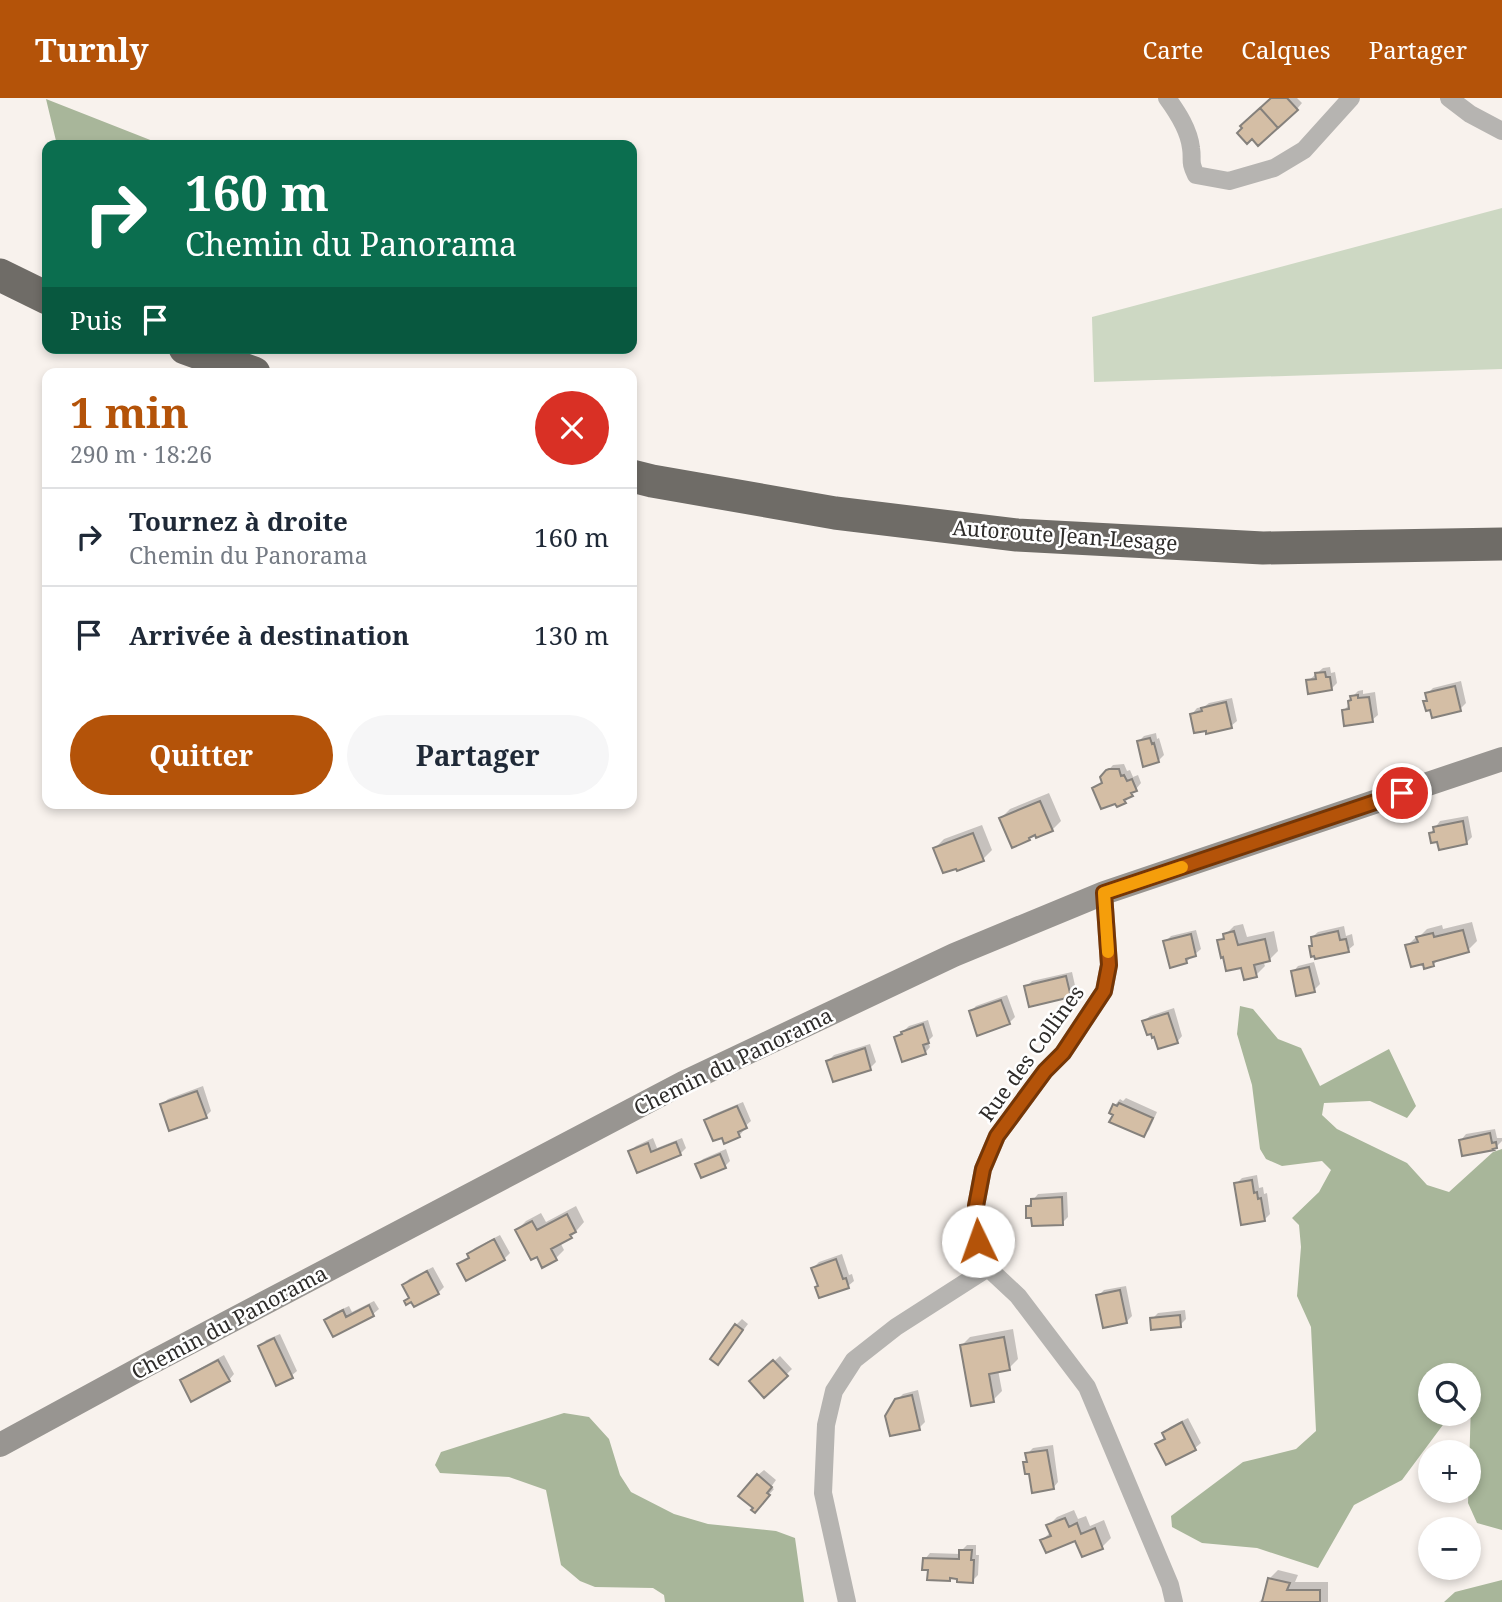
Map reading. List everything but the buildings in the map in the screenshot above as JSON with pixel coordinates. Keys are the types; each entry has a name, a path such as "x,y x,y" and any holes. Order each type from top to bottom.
{"highway":[{"path":"0,275 42,296"},
{"path":"0,281 42,297"},
{"path":"202,354 240,368"},
{"name":"Autoroute Jean-Lesage","path":"637,477 835,513 1017,535 1264,548 1502,544"}],"street":[{"path":"1167,98 1182,120 1191,148 1190,164 1196,175 1229,181 1274,168 1304,150 1351,98"},
{"path":"1449,98 1470,114 1502,131"},
{"name":"Chemin du Panorama","path":"0,1445 683,1083 954,955 1104,893 1502,759"},
{"name":"Rue des Collines","path":"1104,893 1109,965 1104,991 1063,1053 1045,1071 997,1136 983,1169 976,1206 978,1241 988,1268 1018,1296 1087,1387 1170,1585 1174,1602"},
{"path":"847,1602 823,1493 826,1425 834,1391 854,1360 897,1327 988,1268"}],"green space":[{"path":"46,99 150,140 56,140"},
{"path":"1502,208 1502,369 1094,382 1092,317"},
{"path":"1240,1006 1253,1009 1278,1039 1301,1048 1320,1086 1389,1049 1416,1106 1407,1118 1370,1101 1324,1103 1322,1115 1337,1129 1407,1163 1427,1185 1449,1192 1493,1152 1502,1149 1502,1530 1481,1524 1481,1517 1474,1517 1468,1503 1481,1503 1481,1440 1470,1440 1470,1426 1481,1426 1481,1363 1418,1363 1418,1426 1442,1426 1432,1440 1418,1440 1418,1458 1402,1480 1354,1505 1318,1568 1257,1548 1202,1543 1172,1527 1171,1516 1243,1462 1296,1449 1316,1431 1311,1327 1297,1296 1301,1247 1299,1225 1292,1218 1319,1192 1331,1170 1322,1161 1282,1166 1266,1159 1260,1149 1252,1085 1237,1034"},
{"path":"564,1413 589,1417 609,1439 620,1475 631,1492 674,1514 708,1524 776,1531 795,1538 804,1602 665,1602 664,1595 653,1588 595,1587 580,1581 561,1565 546,1490 509,1477 440,1473 435,1465 441,1452"},
{"path":"1502,1580 1502,1602 1444,1602 1455,1592"}],"slow traffic":[{"path":"1108,952 1104,893 1182,867"}],"route":[{"path":"978,1241 976,1206 983,1169 997,1136 1045,1071 1063,1053 1104,991 1109,965 1104,893 1402,793"}]}
